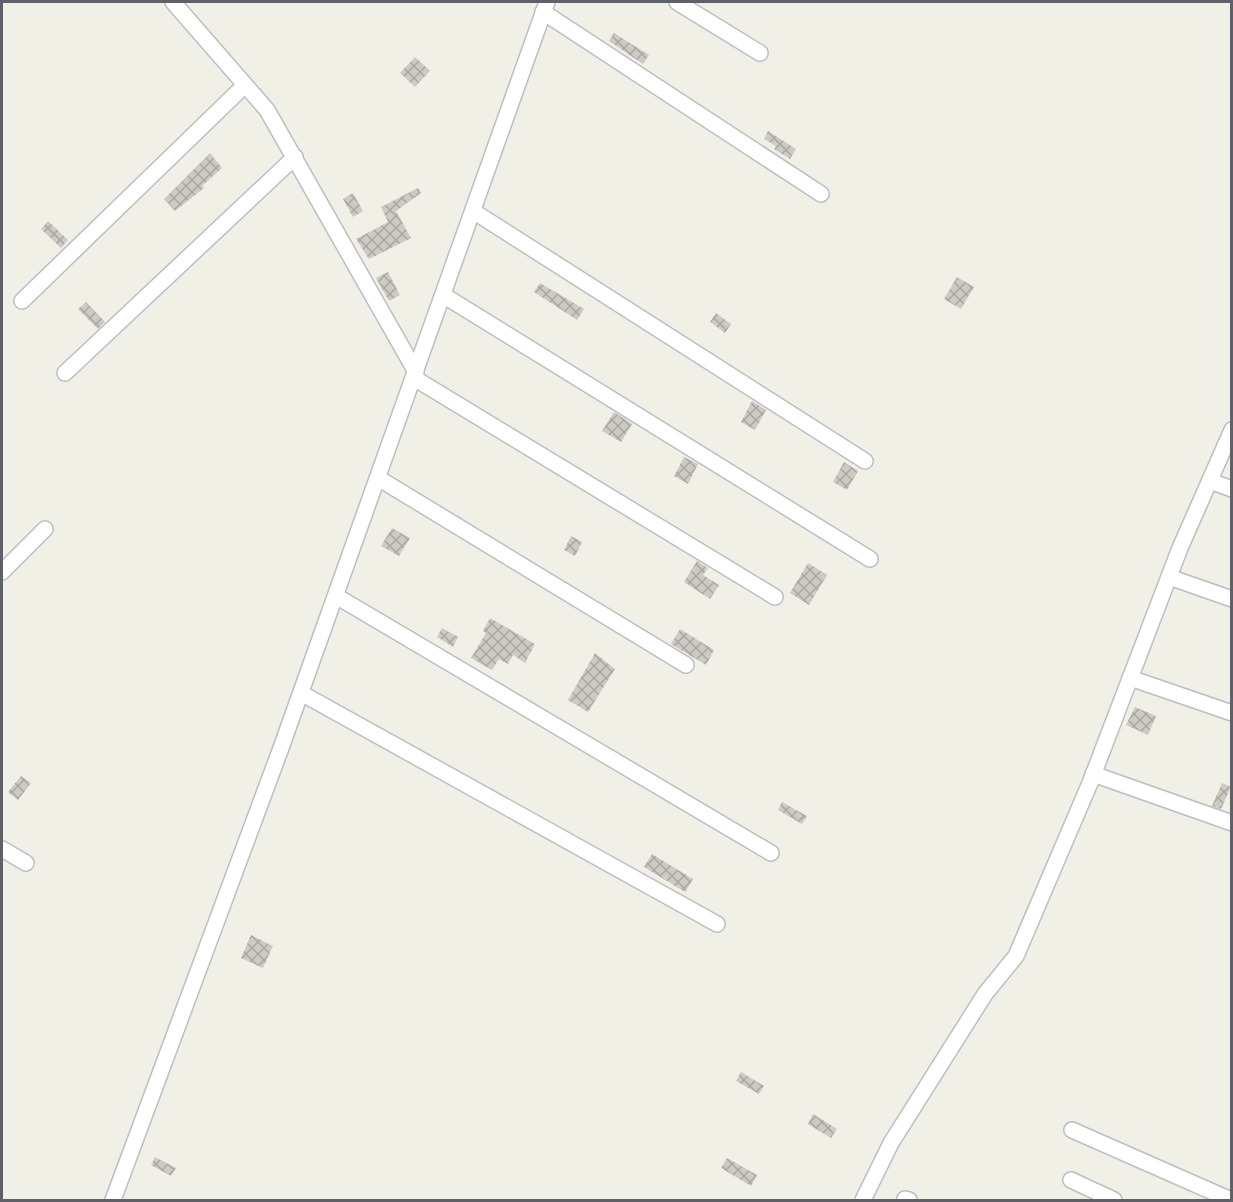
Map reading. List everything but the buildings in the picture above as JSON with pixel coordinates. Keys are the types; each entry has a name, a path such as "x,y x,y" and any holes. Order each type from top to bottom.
{"street":[{"path":"173,2 267,110 296,157 415,375 775,597"},
{"path":"677,2 760,53"},
{"path":"113,1200 301,693 545,7 821,194"},
{"path":"22,301 245,85"},
{"path":"65,373 296,157"},
{"path":"473,211 866,461"},
{"path":"443,294 870,559"},
{"path":"863,1200 891,1143 985,994 1016,956 1093,774 1169,577 1232,430"},
{"path":"378,478 686,665"},
{"path":"1210,481 1232,489"},
{"path":"2,572 45,530"},
{"path":"1169,577 1232,599"},
{"path":"336,596 771,854"},
{"path":"1130,678 1232,713"},
{"path":"301,693 717,924"},
{"path":"1093,774 1232,824"},
{"path":"2,849 26,863"},
{"path":"1072,1130 1231,1200"},
{"path":"1071,1180 1114,1200"}]}
